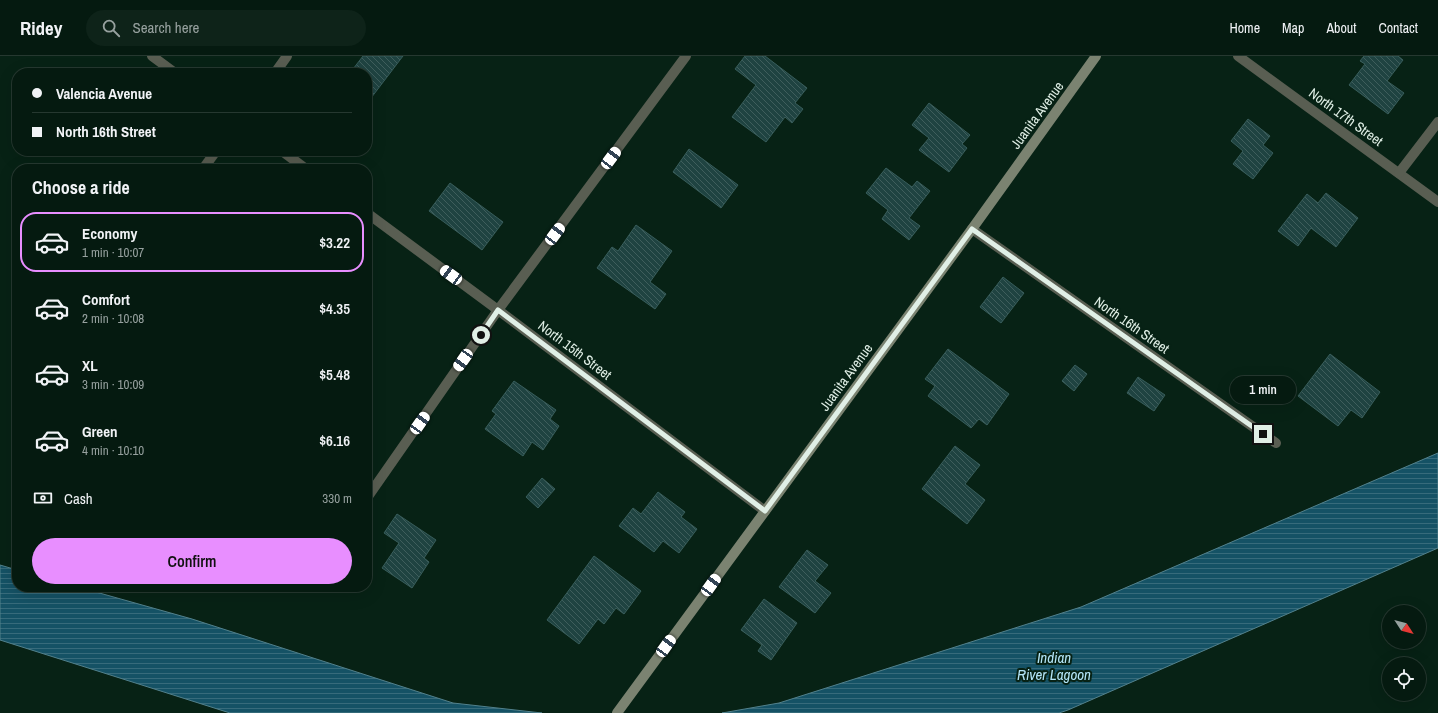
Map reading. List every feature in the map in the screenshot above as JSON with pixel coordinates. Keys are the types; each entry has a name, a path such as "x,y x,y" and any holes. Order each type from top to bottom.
{"street":[{"path":"152,56 168,68"},
{"path":"279,68 287,56"},
{"path":"372,491 498,310 686,56"},
{"name":"Juanita Avenue","path":"617,713 972,229 1096,56"},
{"name":"North 17th Street","path":"1238,56 1438,202"},
{"path":"1399,173 1438,122"},
{"path":"289,156 299,164"},
{"name":"North 15th Street","path":"372,218 498,310 765,511"},
{"name":"North 16th Street","path":"972,229 1276,443"}],"water":[{"name":"Indian River Lagoon","path":"1438,453 1438,548 1068,710 1059,713 722,713 779,703 1081,607"},
{"path":"0,565 12,569 12,592 96,592 192,619 453,703 542,713 230,713 0,640"}],"building":[{"path":"363,56 403,56 372,97 372,68 354,68"},
{"path":"745,56 765,56 807,88 795,103 803,109 792,123 785,117 766,142 732,117 756,85 735,69"},
{"path":"1364,56 1398,56 1403,60 1387,81 1404,93 1388,114 1349,85 1365,64 1360,61"},
{"path":"929,103 970,135 962,144 967,148 949,172 919,150 929,138 912,125"},
{"path":"1248,119 1270,136 1263,145 1273,153 1253,179 1233,164 1243,151 1231,141"},
{"path":"689,149 738,185 721,208 673,172"},
{"path":"886,168 912,187 917,181 930,191 909,218 920,226 909,240 882,219 888,210 866,193"},
{"path":"450,183 503,222 482,250 429,211"},
{"path":"1326,193 1358,218 1336,247 1311,228 1298,246 1278,231 1307,194 1318,203"},
{"path":"636,225 672,251 650,282 666,294 655,309 597,268 612,247 618,251"},
{"path":"1003,277 1024,293 1001,323 980,307"},
{"path":"948,349 1009,394 987,425 979,419 971,428 928,396 935,386 925,379"},
{"path":"1330,354 1380,392 1362,418 1351,410 1338,426 1298,396"},
{"path":"1075,365 1087,374 1074,391 1062,381"},
{"path":"1138,377 1165,395 1154,411 1127,393"},
{"path":"514,381 556,410 550,419 559,426 543,450 532,442 523,456 485,429 496,414 492,411"},
{"path":"955,446 980,465 965,484 985,500 967,524 922,489"},
{"path":"542,478 555,489 538,508 526,497"},
{"path":"658,492 685,512 681,517 697,529 679,553 663,541 654,552 619,526 633,508 641,514"},
{"path":"397,514 436,540 424,558 429,562 412,588 382,568 399,543 384,533"},
{"path":"807,550 828,565 815,581 831,593 815,613 779,587"},
{"path":"594,556 641,591 624,614 616,608 604,624 598,619 579,644 547,620"},
{"path":"764,599 797,623 771,660 758,651 762,645 741,630"}],"route":[{"path":"481,335 498,310 765,511 972,229 1263,434"}]}
